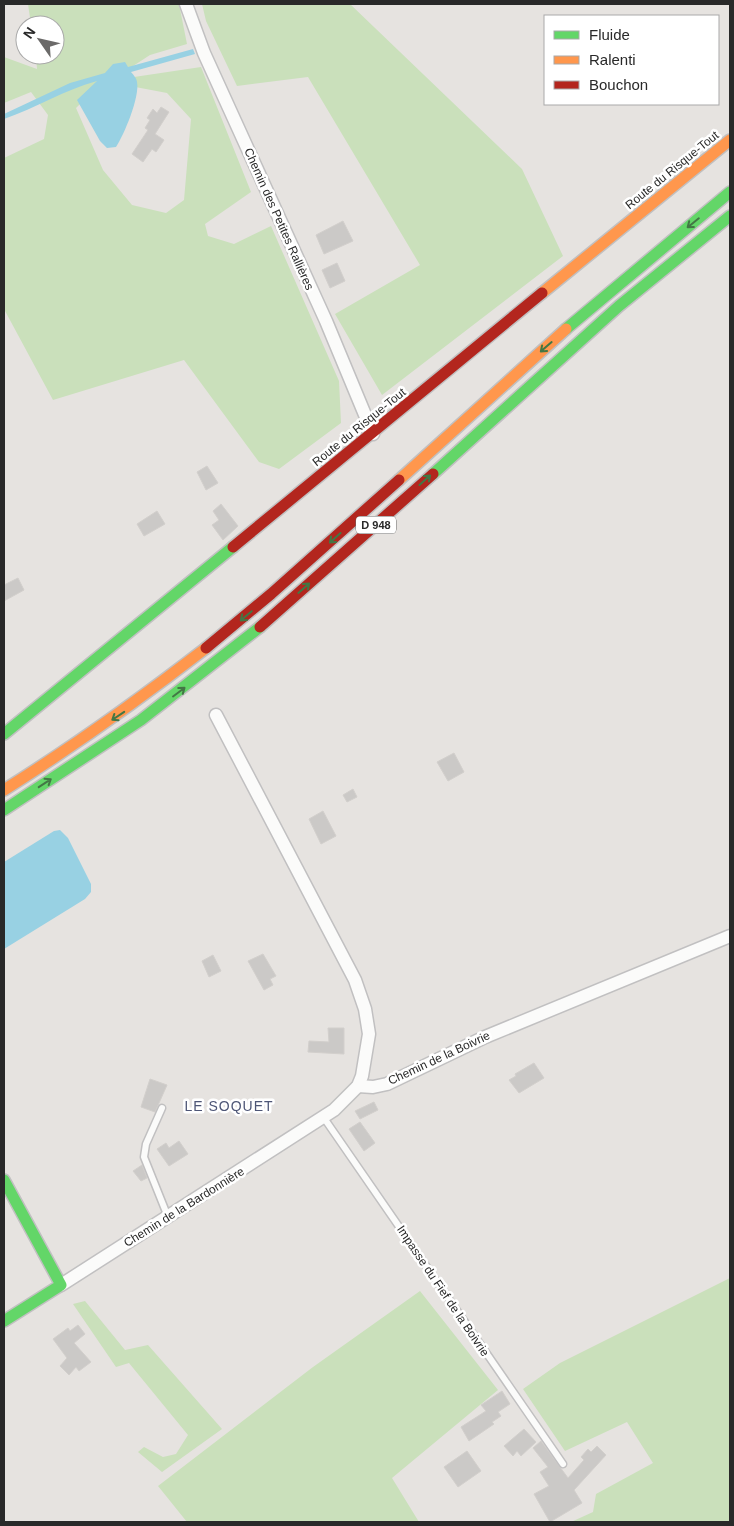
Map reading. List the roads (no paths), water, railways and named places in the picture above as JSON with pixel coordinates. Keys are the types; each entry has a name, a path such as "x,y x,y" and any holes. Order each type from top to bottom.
{"main road":[{"name":"Route du Risque-Tout","path":"4,734 730,140"},
{"name":"D 948","path":"4,790 131,707 221,637 420,463 546,346 730,192"},
{"name":"D 948","path":"4,810 141,720 253,633 360,540 619,306 730,216"},
{"path":"4,1180 61,1285"},
{"name":"Chemin de la Bardonnière","path":"4,1321 61,1285"}],"street":[{"name":"Chemin des Petites Rallières","path":"186,4 204,53 326,321 373,434"},
{"path":"216,715 355,980 365,1009 369,1034 362,1076 358,1086"},
{"name":"Chemin de la Boivrie","path":"358,1086 387,1084 493,1033 730,936"},
{"name":"Chemin de la Bardonnière","path":"61,1285 324,1118 346,1100 358,1086"}],"lane":[{"path":"162,1108 146,1144 144,1157 168,1217"},
{"name":"Impasse du Fief de la Boivrie","path":"324,1118 563,1464"}],"water":[{"path":"193,49 195,54 131,72 137,81 136,97 127,125 116,147 107,148 100,141 77,100 97,81 73,89 4,119 4,114 70,83 105,73 113,64 125,62 128,67"},
{"path":"60,830 68,838 91,884 91,892 85,899 4,949 4,862 54,831"}],"district":[{"name":"LE SOQUET","path":"229,1106"}]}
